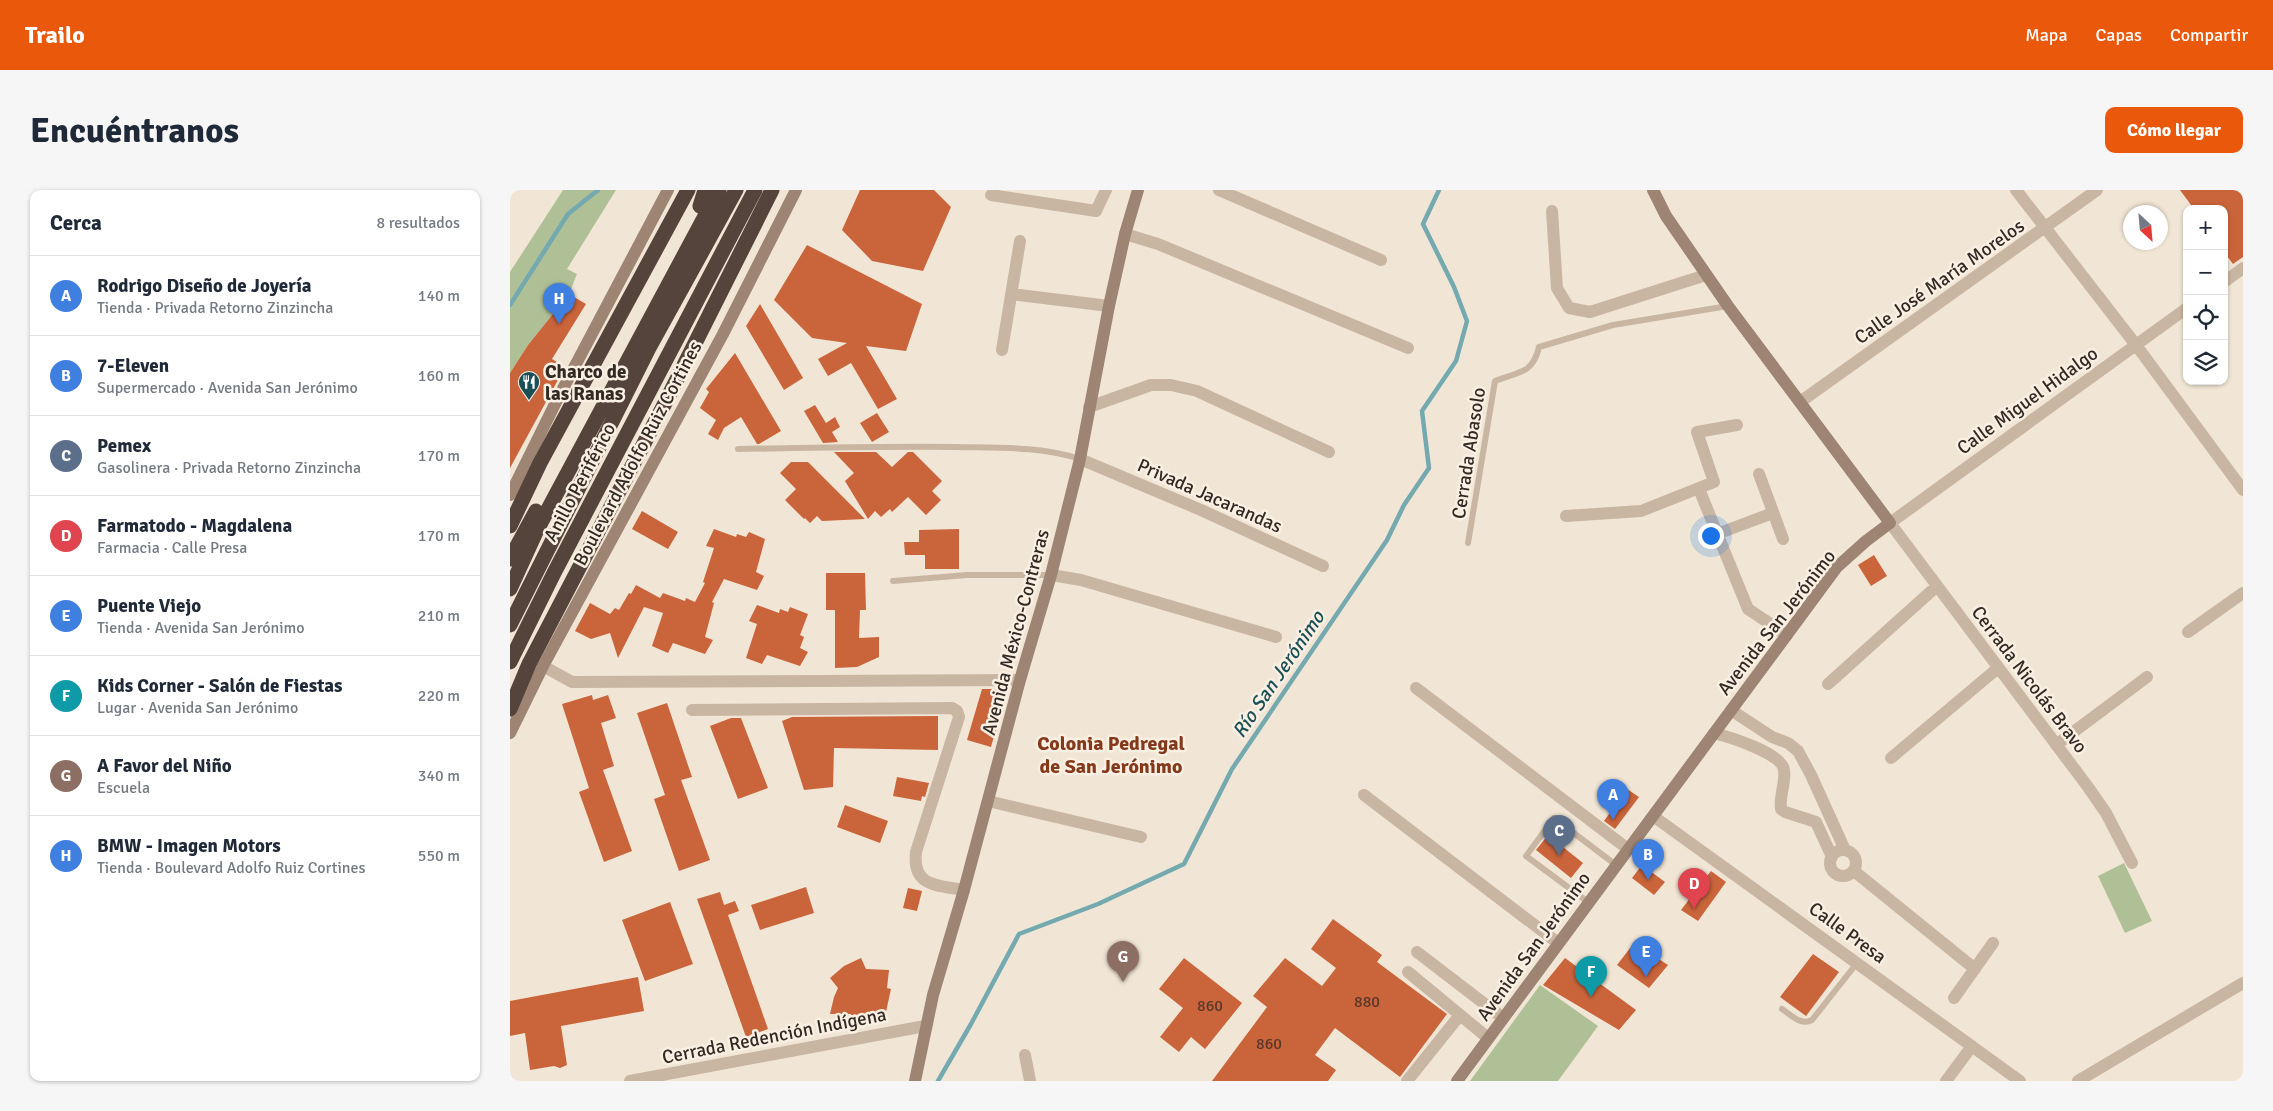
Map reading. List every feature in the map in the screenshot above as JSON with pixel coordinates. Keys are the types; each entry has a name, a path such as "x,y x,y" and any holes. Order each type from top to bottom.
{"highway":[{"path":"510,526 540,463 688,190"},
{"name":"Anillo Periférico","path":"510,559 707,190"},
{"path":"510,589 537,530 719,190"},
{"path":"510,625 649,348 736,190"},
{"name":"Anillo Periférico","path":"510,662 554,573 755,190"},
{"path":"510,708 536,665 772,190"},
{"path":"510,694 536,665"}],"main road":[{"path":"510,495 558,398 668,190"},
{"name":"Boulevard Adolfo Ruiz Cortines","path":"510,733 536,665 722,334 796,190"},
{"name":"Avenida México-Contreras","path":"915,1081 925,1026 964,890 1020,680 1051,575 1080,459 1109,306 1125,234 1138,190"},
{"path":"1653,190 1666,216 1728,306 1890,523"},
{"name":"Avenida San Jerónimo","path":"1457,1081 1837,567 1890,523"}],"street":[{"path":"991,196 1096,211 1106,190"},
{"path":"1219,190 1381,260"},
{"path":"2016,190 2136,345 2243,490"},
{"name":"Calle José María Morelos","path":"1800,402 2097,190"},
{"path":"1552,212 1557,288 1569,308 1590,312 1706,275"},
{"path":"1125,234 1166,248 1408,348"},
{"path":"1002,350 1020,241"},
{"path":"2228,279 2243,268"},
{"path":"1011,294 1109,306"},
{"name":"Calle Miguel Hidalgo","path":"1890,523 2183,311"},
{"path":"1089,407 1151,385 1170,385 1197,391 1329,452"},
{"path":"1566,516 1641,511 1714,482 1697,432 1737,425"},
{"name":"Privada Jacarandas","path":"1080,459 1201,510 1323,566"},
{"path":"1759,474 1783,540"},
{"path":"1699,489 1748,610 1787,635"},
{"path":"1717,534 1773,513"},
{"name":"Cerrada Nicolás Bravo","path":"1890,523 2106,813 2132,863"},
{"path":"1051,575 1081,580 1276,637"},
{"path":"1828,684 1937,586"},
{"path":"2188,632 2243,593"},
{"path":"536,665 572,682 1020,680"},
{"path":"1891,758 1998,668"},
{"path":"2056,745 2147,677"},
{"path":"1416,688 1628,849"},
{"path":"692,710 952,708 957,711 959,717 916,852 915,864 919,876 929,883 964,890"},
{"path":"1731,710 1772,737 1788,743 1798,751 1845,850"},
{"path":"1714,734 1744,743 1781,763 1784,771 1781,808 1785,812 1816,822 1832,857"},
{"path":"1364,795 1558,943"},
{"path":"988,801 1141,838"},
{"name":"Calle Presa","path":"1653,816 1858,962 2020,1081"},
{"path":"1845,850 1850,851 1856,858 1854,871 1846,877 1836,874 1830,866 1835,853 1845,850"},
{"path":"1854,871 1975,969"},
{"path":"1954,998 1993,943"},
{"path":"1417,952 1503,1018"},
{"path":"1408,972 1488,1038"},
{"path":"2078,1081 2243,983"},
{"path":"1407,1081 1460,1015"},
{"name":"Cerrada Redención Indígena","path":"630,1081 925,1026"},
{"path":"1946,1081 1972,1046"},
{"path":"1026,1055 1030,1081"}],"lane":[{"name":"Cerrada Abasolo","path":"1468,543 1495,381 1530,368 1536,361 1539,348 1613,325 1728,306"},
{"path":"738,449 1027,448 1061,453 1080,459"},
{"path":"893,581 967,575 1051,575"},
{"path":"1588,902 1526,856 1554,818 1616,865"},
{"path":"1782,1009 1802,1022 1807,1023 1812,1020 1858,962"}],"green space":[{"path":"563,190 616,190 567,269 577,274 569,294 528,345 510,373 510,272"},
{"path":"2124,863 2152,921 2125,933 2098,876"},
{"path":"1540,985 1598,1026 1558,1081 1470,1081"}],"building":[{"path":"860,190 934,190 951,207 923,271 872,261 842,230"},
{"path":"2180,190 2243,190 2243,257 2233,264 2228,257 2228,205 2191,205"},
{"path":"807,245 922,304 906,351 866,346 897,399 878,409 851,363 828,376 818,359 847,343 812,338 774,300"},
{"name":"Charco de las Ranas","path":"569,294 586,304 552,359 565,367 510,468 510,373 528,345"},
{"path":"760,304 803,378 784,390 746,326"},
{"path":"735,353 781,431 759,444 757,444 741,417 724,428 718,440 708,434 716,420 700,408 709,392 706,389"},
{"path":"815,405 826,423 835,417 840,427 832,432 838,442 823,443 804,411"},
{"path":"877,413 889,432 872,442 860,423"},
{"path":"834,452 876,452 892,467 908,452 913,452 942,481 932,491 941,500 926,515 908,497 892,512 890,509 881,517 875,511 868,519 845,481 854,473"},
{"path":"791,462 808,462 865,519 822,521 817,516 810,523 804,519 785,500 796,489 780,473"},
{"path":"642,511 678,532 668,549 632,529"},
{"path":"714,529 736,537 737,534 746,537 749,532 765,539 756,572 764,576 757,590 724,579 712,602 714,603 705,637 713,640 705,654 673,643 668,653 652,646 663,613 644,607 618,658 610,633 591,639 575,631 590,603 610,614 615,608 619,610 636,585 660,598 663,593 685,601 686,598 695,602 705,583 703,582 714,548 706,546"},
{"path":"959,529 959,569 925,569 925,555 905,555 904,542 919,542 919,530"},
{"path":"1874,555 1887,576 1871,586 1858,565"},
{"path":"826,573 865,573 866,610 860,610 859,638 879,637 879,657 857,667 835,668 835,610 826,610"},
{"path":"757,605 779,613 780,609 788,612 790,607 808,614 800,635 804,637 800,648 808,652 800,666 767,655 762,664 746,658 757,624 749,621"},
{"path":"982,689 1007,689 991,747 967,740"},
{"path":"592,695 593,700 608,695 616,718 601,723 614,766 603,770 632,851 604,862 579,792 589,788 562,704"},
{"path":"667,703 692,777 681,780 710,860 679,871 654,799 665,795 637,713"},
{"path":"938,716 938,750 834,748 833,787 804,790 782,721 792,717"},
{"path":"731,718 741,718 768,788 738,799 710,726"},
{"path":"897,777 929,783 925,797 922,796 921,801 893,796"},
{"path":"1627,789 1639,797 1615,829 1604,821"},
{"path":"845,805 888,821 880,843 837,827"},
{"path":"1548,835 1583,863 1571,878 1536,850"},
{"path":"1642,865 1665,882 1654,895 1632,878"},
{"path":"1711,871 1726,882 1698,921 1681,910"},
{"path":"806,887 814,913 760,930 751,905"},
{"path":"908,888 922,891 917,911 903,908"},
{"path":"720,892 724,905 735,901 739,911 728,915 768,1029 746,1037 697,899"},
{"path":"670,902 693,964 645,981 622,920"},
{"path":"1333,919 1382,955 1377,962 1447,1014 1400,1077 1335,1028 1315,1055 1336,1070 1328,1081 1212,1081 1267,1007 1253,996 1285,958 1322,986 1336,968 1311,949"},
{"path":"1634,943 1668,965 1649,988 1617,965"},
{"path":"1813,954 1839,972 1806,1016 1780,997"},
{"path":"861,958 866,969 889,970 887,988 891,989 884,1021 851,1021 851,1014 830,1014 838,988 830,978 844,966"},
{"path":"1184,958 1242,1003 1205,1049 1191,1037 1179,1052 1160,1037 1183,1008 1159,989"},
{"path":"1565,958 1636,1010 1619,1030 1543,985"},
{"path":"638,977 644,1011 561,1026 567,1065 560,1068 554,1066 530,1070 525,1033 510,1036 510,1001"}],"waterway":[{"path":"510,305 568,214 598,190"},
{"name":"Río San Jerónimo","path":"938,1081 1019,934 1098,904 1184,864 1232,769 1387,540 1404,505 1429,468 1422,411 1456,361 1467,321 1454,287 1423,224 1439,190"}],"place":[{"name":"BMW - Imagen Motors","path":"559,324"},
{"name":"Charco de las Ranas","path":"529,401"},
{"name":"Rodrigo Diseño de Joyería","path":"1613,820"},
{"name":"Pemex","path":"1559,856"},
{"name":"7-Eleven","path":"1648,880"},
{"name":"Farmatodo - Magdalena","path":"1694,909"},
{"name":"Puente Viejo","path":"1646,977"},
{"name":"A Favor del Niño","path":"1123,982"},
{"name":"Kids Corner - Salón de Fiestas","path":"1591,997"}],"district":[{"name":"Colonia Pedregal de San Jerónimo","path":"1111,754"}]}
